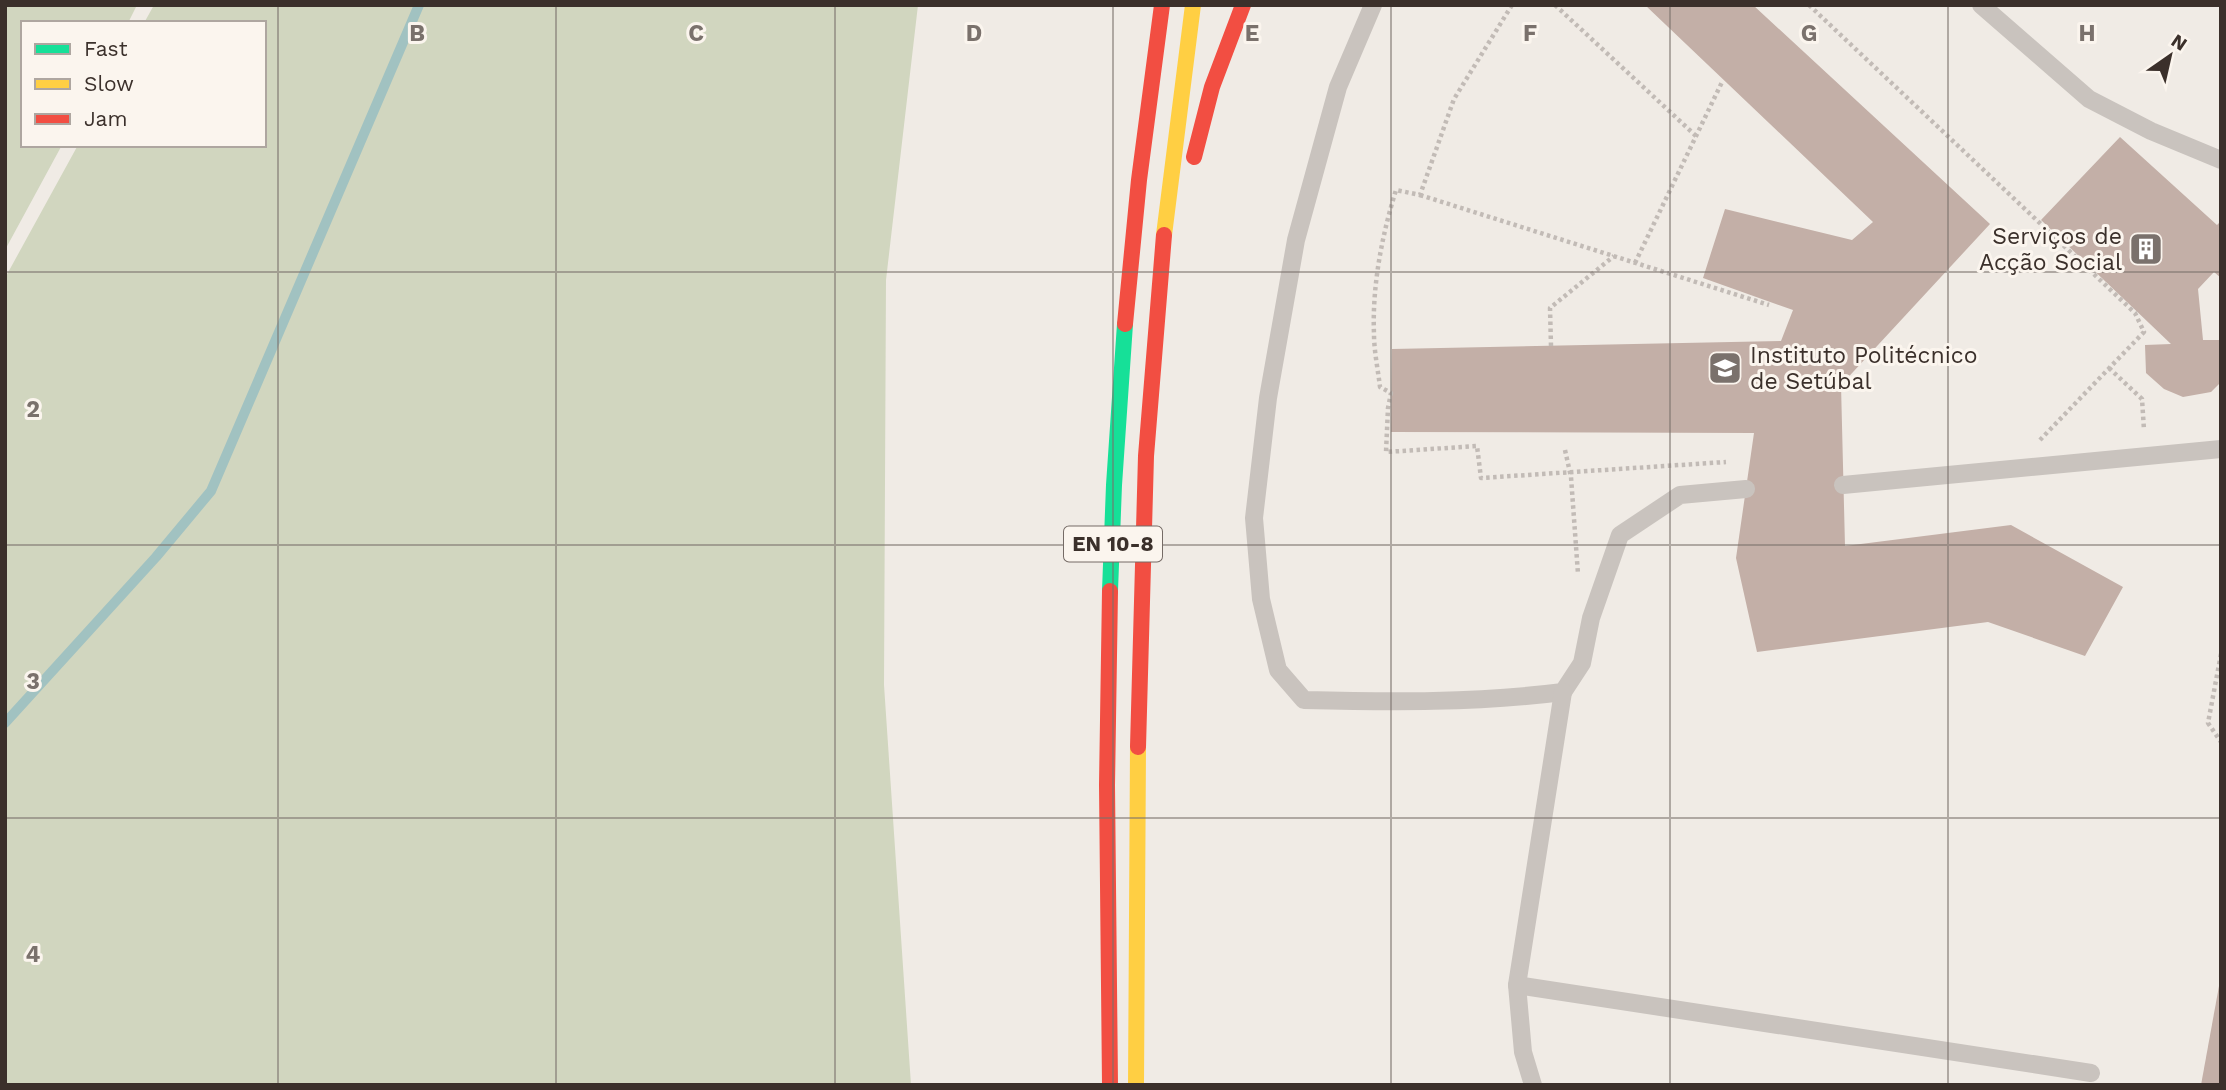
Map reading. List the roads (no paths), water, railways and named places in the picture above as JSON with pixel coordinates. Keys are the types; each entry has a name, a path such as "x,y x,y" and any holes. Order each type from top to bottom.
{"main road":[{"name":"EN 10-8","path":"1110,1085 1108,965 1111,600 1118,429 1128,286 1143,142 1163,5"},
{"name":"EN 10-8","path":"1136,1085 1142,619 1152,370 1168,193 1192,5"},
{"path":"1192,167 1212,87 1243,5"},
{"path":"1137,874 1154,557 1162,463"},
{"path":"1095,575 1096,678 1108,965"}],"lane":[{"path":"1373,5 1338,87 1296,240 1268,398 1254,518 1261,598 1278,670 1304,700 1404,703 1508,699 1563,692"},
{"path":"1981,5 2089,99 2151,131 2221,160"},
{"path":"1843,485 2221,449"},
{"path":"1533,1085 1524,1052 1517,985 1563,692 1582,663 1591,618 1620,535 1680,495 1746,489"},
{"path":"1517,985 2091,1073"}],"waterway":[{"path":"5,723 156,557 211,491 419,5"}],"place":[{"name":"Serviços de Acção Social","path":"2146,249"},
{"name":"Instituto Politécnico de Setúbal","path":"1725,368"}]}
